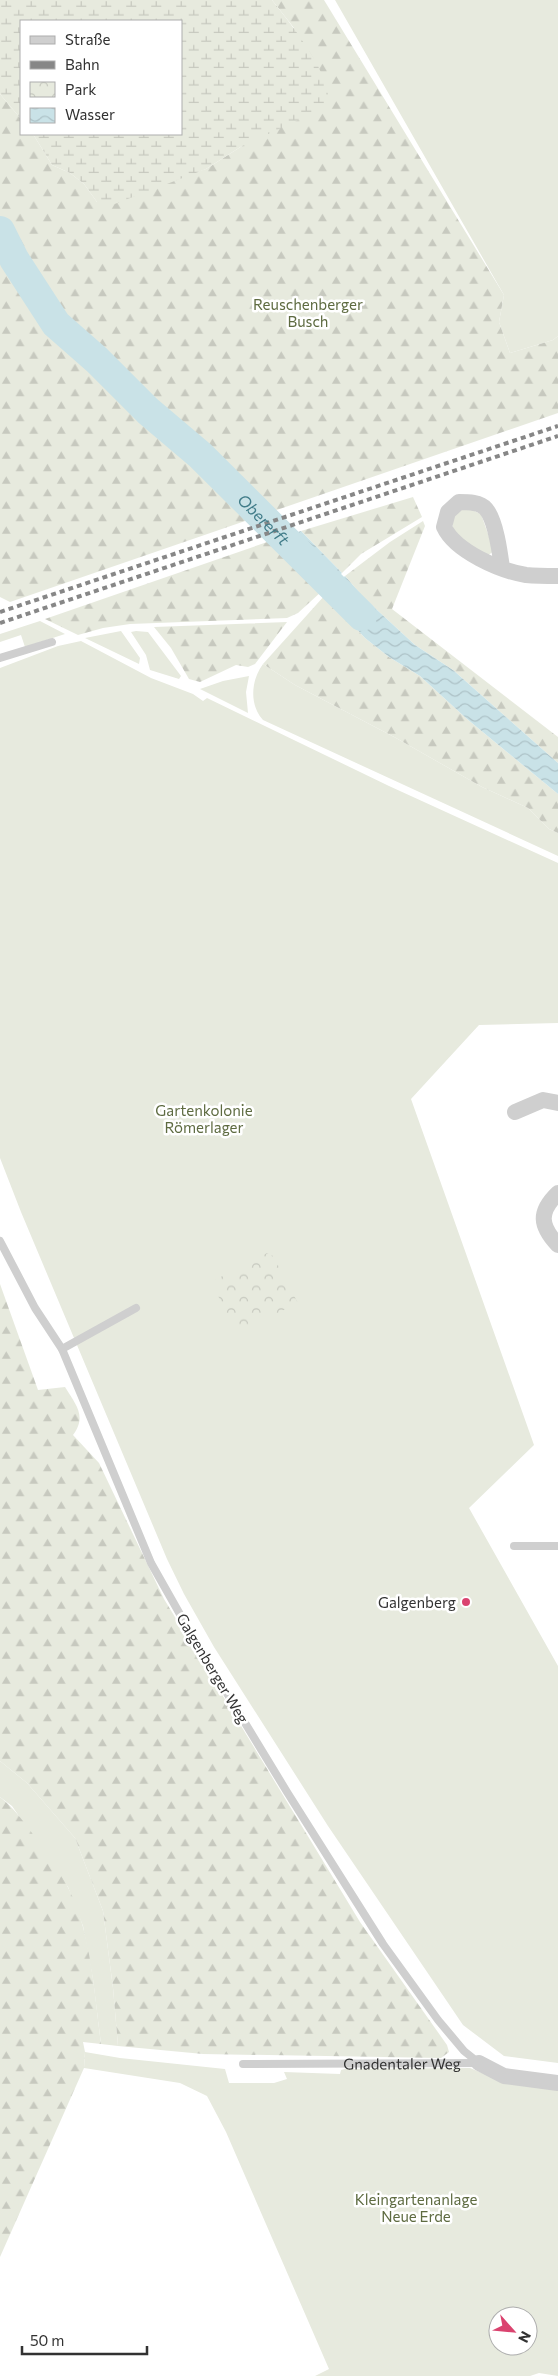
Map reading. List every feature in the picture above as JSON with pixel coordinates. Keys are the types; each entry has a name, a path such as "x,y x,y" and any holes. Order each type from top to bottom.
{"street":[{"path":"502,568 526,574 558,576"},
{"path":"515,1112 542,1100 558,1103"},
{"path":"558,1193 549,1203 544,1218 547,1234 558,1245"},
{"name":"Gnadentaler Weg","path":"479,2063 504,2076 558,2083"}],"lane":[{"path":"0,658 52,642"},
{"name":"Galgenberger Weg","path":"0,1241 35,1308 62,1349 151,1563 194,1639 292,1800 383,1944 438,2020 464,2051 479,2063"},
{"path":"62,1349 136,1308"},
{"path":"514,1546 558,1546"},
{"name":"Gnadentaler Weg","path":"243,2064 479,2063"}],"green space":[{"path":"0,0 272,0 299,35 317,64 328,92 328,104 310,115 242,146 206,169 112,205 97,202 84,184 70,173 52,165 34,135 182,135 182,20 20,20 20,118 0,94"},
{"name":"Reuschenberger Busch","path":"272,0 324,0 504,295 499,322 510,353 553,340 558,336 558,413 10,602 0,597 0,94 20,118 20,135 34,135 52,165 70,173 84,184 97,202 206,169 242,146 294,28"},
{"path":"335,0 558,0 558,336 553,340 510,353 499,322 504,295"},
{"path":"413,497 422,517 361,554 342,573 301,531"},
{"path":"463,506 481,514 494,551 487,556 453,535 452,515"},
{"path":"423,521 425,526 392,609 558,737 558,763 453,670 415,645 363,597 345,576 390,542"},
{"path":"273,540 322,591 298,613 287,618 130,624 103,628 78,635 45,619"},
{"path":"325,595 365,638 389,657 420,676 467,719 558,794 558,833 549,829 528,808 482,787 396,738 295,685 263,664"},
{"path":"40,621 65,634 25,647 21,635 0,642 0,634"},
{"path":"287,622 255,664 248,667 236,665 200,682 189,679 171,648 154,627"},
{"path":"121,631 140,658 139,664 85,638"},
{"path":"131,632 148,632 181,676 179,679 150,670 146,655"},
{"name":"Gartenkolonie Römerlager","path":"81,641 151,678 193,694 203,701 207,698 389,786 558,863 558,1023 479,1025 411,1099 534,1445 469,1508 558,1666 558,2063 504,2056 463,2025 328,1826 214,1647 167,1559 0,1158 0,668 58,646"},
{"path":"263,664 295,685 396,738 482,787 528,808 549,829 558,833 558,856 263,720 255,707 253,692 256,677"},
{"path":"249,676 246,692 248,713 200,689 223,681"},
{"path":"267,1253 273,1256 298,1303 237,1333 211,1282"},
{"path":"0,1284 38,1390 65,1387 73,1399 80,1416 73,1435 99,1463 164,1599 360,1922 447,2045 449,2052 441,2058 203,2054 118,2046 103,1911 75,1838 27,1783 0,1761"},
{"path":"0,1761 27,1783 75,1838 103,1911 118,2046 101,2044 93,1979 83,1926 68,1887 12,1806 0,1797"},
{"path":"0,1797 19,1816 50,1857 64,1879 80,1915 94,1985 101,2044 83,2042 85,2052 84,2068 0,2257"},
{"name":"Kleingartenanlage Neue Erde","path":"85,2052 120,2058 225,2069 229,2083 274,2083 287,2079 284,2072 340,2074 341,2070 345,2069 470,2068 487,2075 558,2089 558,2376 539,2373 530,2376 315,2376 329,2369 226,2132 207,2096 180,2083 84,2068"}],"water":[{"path":"301,531 342,573 322,591 273,540"},
{"path":"345,576 363,597 415,645 453,670 558,763 558,794 467,719 420,676 389,657 365,638 325,595"}],"waterway":[{"name":"Obererft","path":"0,231 14,259 56,324 97,360 148,411 200,455 362,616"}],"railway":[{"path":"0,612 558,426"},
{"path":"0,623 558,436"}],"place":[{"name":"Galgenberg","path":"466,1602"}]}
